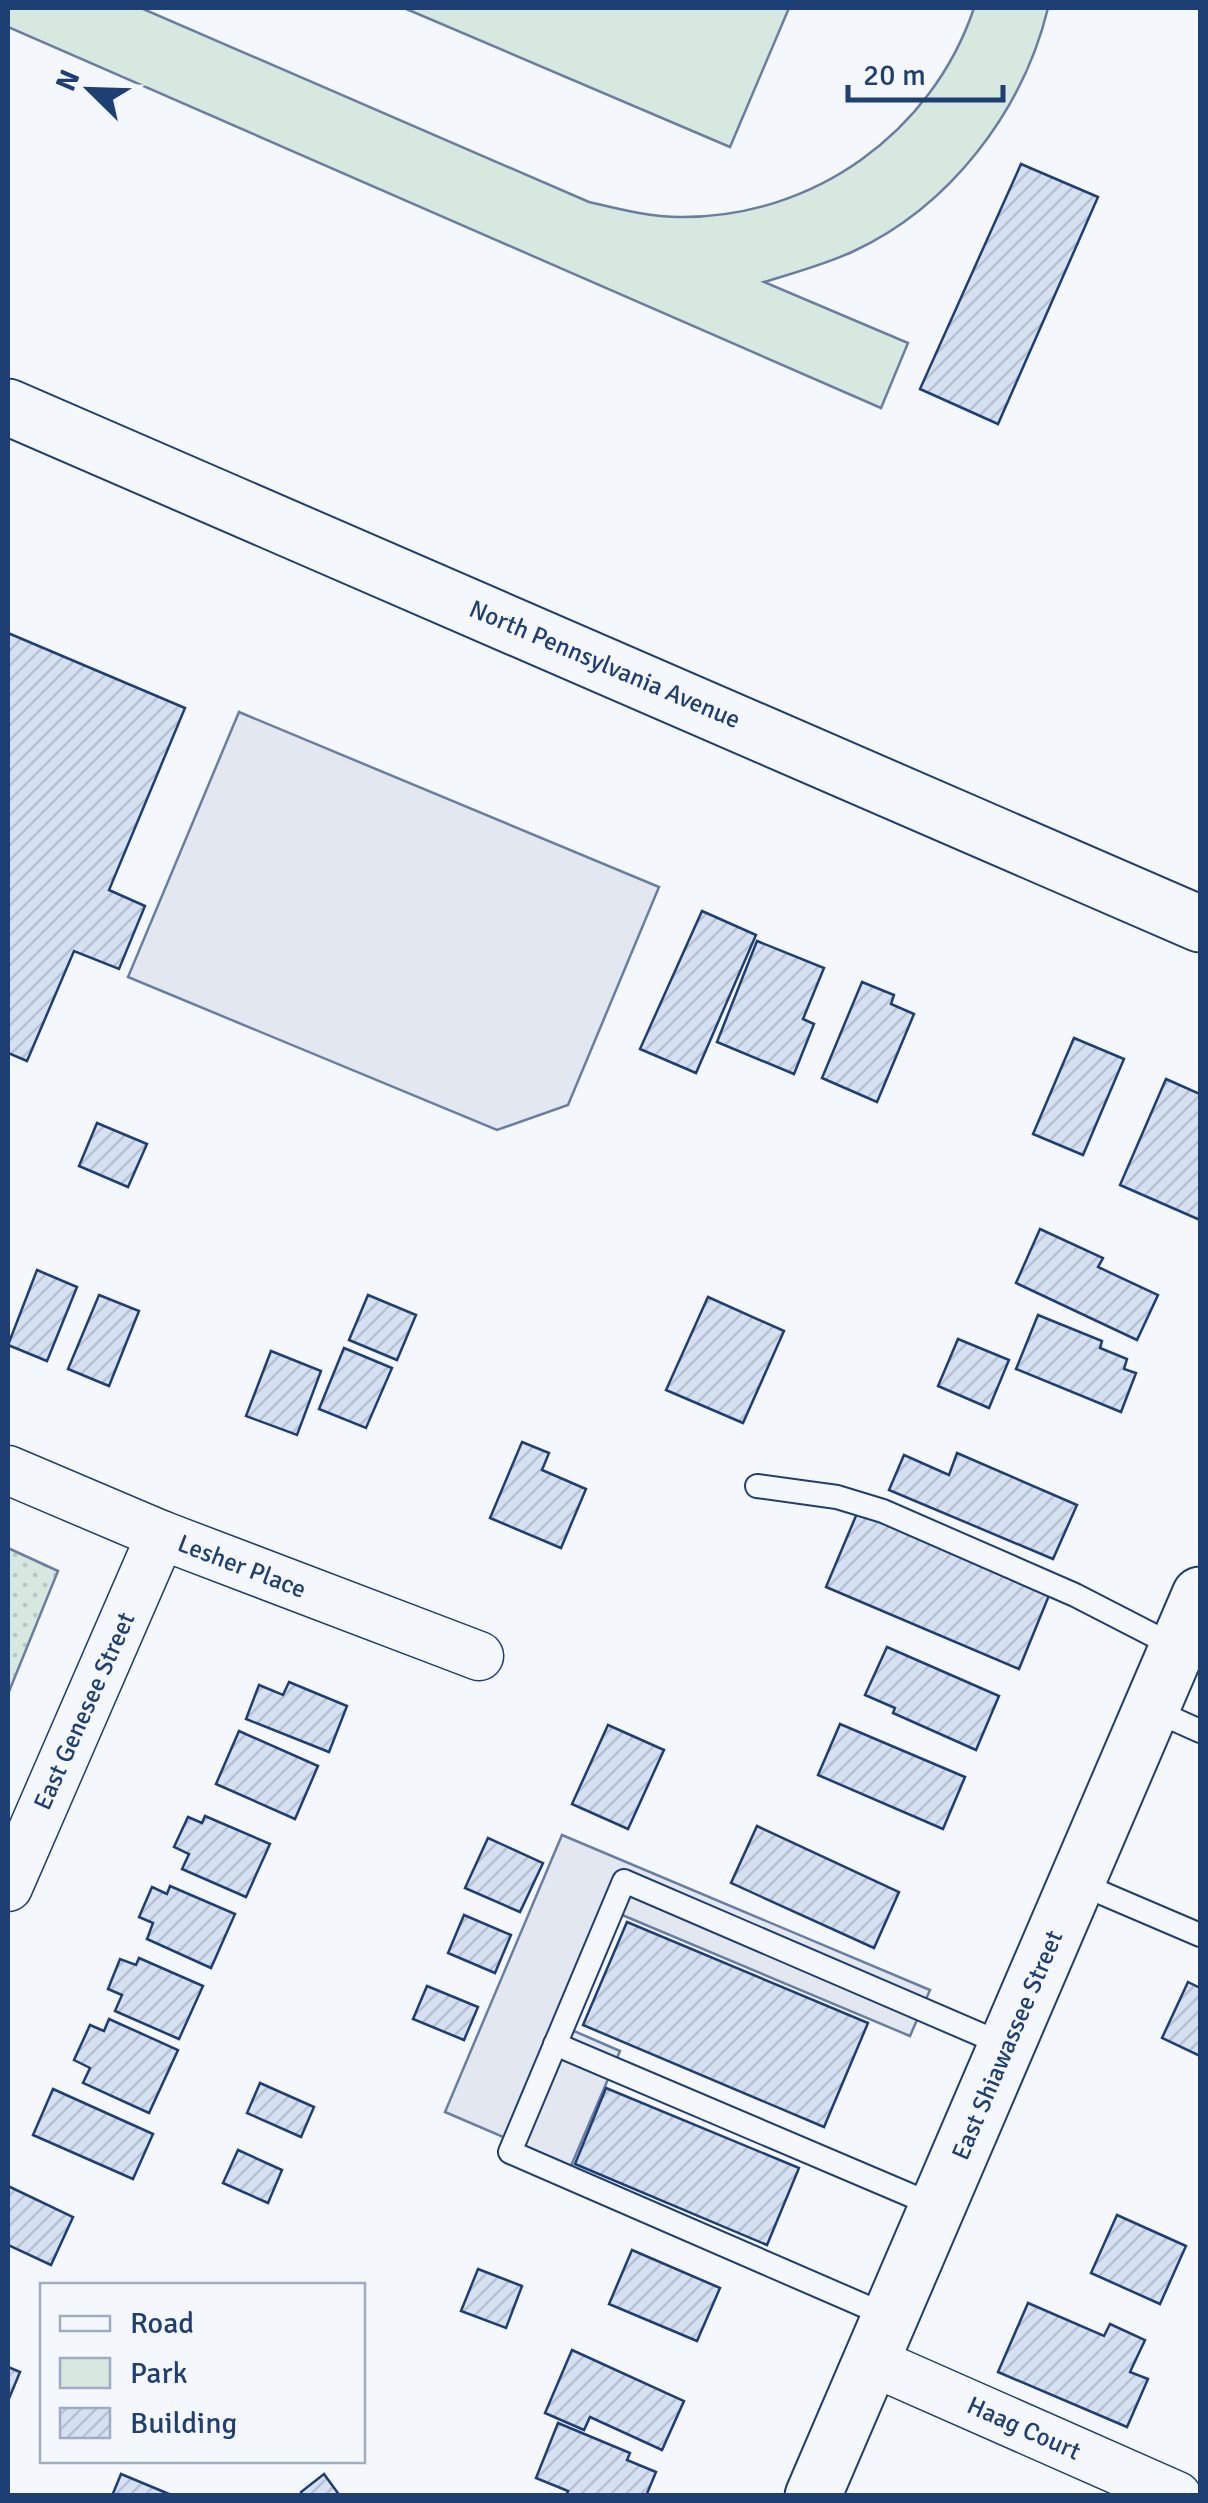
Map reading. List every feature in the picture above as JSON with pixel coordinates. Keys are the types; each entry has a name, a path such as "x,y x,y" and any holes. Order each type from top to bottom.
{"main road":[{"name":"North Pennsylvania Avenue","path":"8,407 1200,924"},
{"name":"East Shiawassee Street","path":"813,2496 1200,1595"}],"street":[{"name":"Lesher Place","path":"8,1470 161,1535 480,1656"},
{"name":"East Genesee Street","path":"8,1887 161,1535"},
{"name":"Haag Court","path":"880,2339 1177,2496"}],"lane":[{"path":"756,1486 837,1497 883,1511 1075,1596 1178,1648"},
{"path":"1151,1709 1200,1731"},
{"path":"880,2339 510,2152 624,1881 1007,2046"},
{"path":"1076,1882 1200,1935"},
{"path":"556,2044 938,2207"}],"green space":[{"path":"8,8 141,8 589,202 680,217 729,213 776,202 820,184 861,160 898,129 929,94 955,53 974,8 1048,8 1021,83 1001,119 950,182 888,233 852,252 764,282 908,343 881,408 8,27"},
{"path":"404,8 789,8 730,147"},
{"path":"8,1548 58,1571 8,1694"}],"shaded area":[{"path":"239,712 659,887 568,1105 497,1130 128,977"},
{"path":"562,1835 930,1990 910,2036 615,1912 567,2028 620,2051 571,2166 445,2112"}],"building":[{"path":"1021,164 1098,197 998,424 920,389"},
{"path":"8,633 185,708 109,890 145,906 119,969 74,951 27,1061 8,1053"},
{"path":"702,911 756,935 696,1073 640,1049"},
{"path":"757,941 824,968 803,1019 814,1024 794,1074 717,1042"},
{"path":"862,982 894,995 891,1004 914,1014 877,1102 822,1078"},
{"path":"1074,1038 1124,1059 1083,1155 1033,1134"},
{"path":"1166,1079 1200,1094 1200,1220 1120,1185"},
{"path":"97,1123 147,1144 128,1187 79,1166"},
{"path":"1040,1229 1103,1258 1098,1267 1158,1295 1137,1340 1016,1283"},
{"path":"37,1270 77,1287 47,1361 8,1345"},
{"path":"99,1295 139,1311 109,1386 68,1369"},
{"path":"368,1295 416,1315 397,1360 349,1340"},
{"path":"708,1297 784,1331 743,1423 666,1390"},
{"path":"1038,1315 1102,1341 1100,1348 1127,1359 1124,1369 1136,1373 1121,1412 1016,1369"},
{"path":"958,1339 1009,1360 989,1408 938,1386"},
{"path":"344,1348 392,1368 366,1428 319,1409"},
{"path":"271,1351 321,1371 297,1435 246,1416"},
{"path":"522,1442 549,1453 542,1470 586,1489 561,1548 490,1518"},
{"path":"957,1453 1077,1505 1053,1559 889,1490 904,1455 949,1475"},
{"path":"858,1511 1050,1593 1019,1669 826,1587"},
{"path":"887,1647 999,1696 976,1750 893,1713 895,1708 865,1695"},
{"path":"289,1682 347,1706 329,1752 246,1719 259,1685 283,1695"},
{"path":"840,1724 965,1777 943,1829 818,1775"},
{"path":"608,1725 664,1750 628,1829 572,1804"},
{"path":"239,1731 318,1766 295,1819 216,1784"},
{"path":"205,1816 270,1844 246,1897 182,1869 189,1854 174,1847 188,1817 202,1823"},
{"path":"757,1826 899,1892 874,1948 731,1883"},
{"path":"488,1838 543,1863 520,1912 465,1888"},
{"path":"170,1886 235,1914 211,1968 147,1939 153,1923 139,1917 152,1887 167,1894"},
{"path":"464,1915 511,1935 495,1973 448,1953"},
{"path":"627,1922 868,2023 824,2127 583,2025"},
{"path":"139,1958 203,1986 179,2039 115,2011 122,1995 108,1989 120,1959 136,1965"},
{"path":"1188,1982 1200,1988 1200,2056 1162,2038"},
{"path":"427,1986 478,2007 464,2040 413,2019"},
{"path":"109,2019 178,2050 149,2113 83,2083 90,2068 74,2060 90,2025 104,2031"},
{"path":"260,2083 314,2107 301,2137 247,2113"},
{"path":"606,2088 799,2168 767,2245 575,2164"},
{"path":"53,2089 153,2134 133,2179 33,2135"},
{"path":"238,2150 282,2170 268,2203 223,2183"},
{"path":"8,2186 73,2217 51,2265 8,2245"},
{"path":"1117,2215 1186,2246 1160,2304 1091,2273"},
{"path":"632,2250 720,2288 697,2341 609,2304"},
{"path":"478,2269 522,2286 506,2328 461,2311"},
{"path":"1028,2303 1104,2336 1110,2324 1145,2340 1130,2372 1148,2379 1127,2427 998,2372"},
{"path":"572,2350 684,2401 662,2450 590,2417 584,2430 545,2413"},
{"path":"8,2367 20,2372 8,2401"},
{"path":"558,2423 630,2453 627,2460 656,2472 646,2496 566,2496 568,2491 536,2478"},
{"path":"121,2474 169,2494 112,2496"},
{"path":"324,2474 340,2496 303,2496 301,2492"}]}
